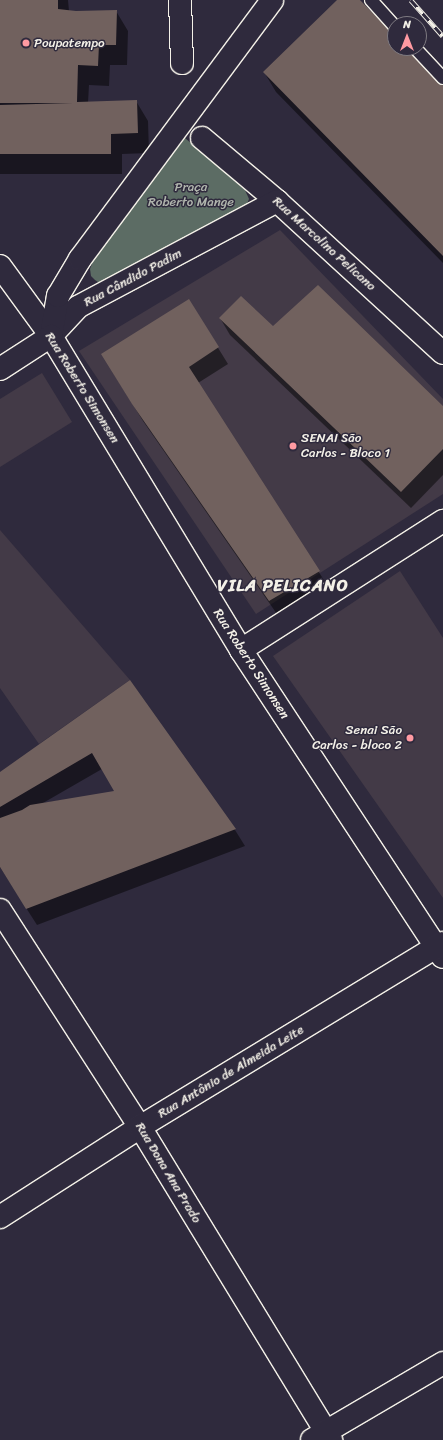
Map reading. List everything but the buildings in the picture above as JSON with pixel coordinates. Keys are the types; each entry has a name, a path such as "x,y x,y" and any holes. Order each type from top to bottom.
{"street":[{"path":"180,0 182,63"},
{"path":"51,336 58,296 80,259 272,0"},
{"name":"Rua Marcolino Pelicano","path":"202,138 277,201 443,353"},
{"name":"Rua Cândido Padim","path":"0,369 51,336 78,307 277,201"},
{"name":"Rua Roberto Simonsen","path":"0,266 51,336 241,650 441,949"},
{"path":"241,650 443,521"},
{"name":"Rua Dona Ana Prado","path":"0,910 140,1127 323,1437"},
{"name":"Rua Antônio de Almeida Leite","path":"0,1217 140,1127 441,949"},
{"path":"323,1437 443,1363"}],"lane":[{"path":"371,0 387,17"},
{"path":"422,56 443,78"}],"shaded area":[{"name":"SENAI São Carlos - Bloco 1","path":"280,230 443,399 443,494 256,614 79,351"},
{"path":"42,373 72,422 0,467 0,399"},
{"path":"0,530 130,680 39,744 0,688"},
{"path":"400,571 443,638 443,898 273,656"}],"green space":[{"name":"Praça Roberto Mange","path":"185,138 245,190 249,199 244,211 101,284 91,276 90,269 95,256"}],"railway":[{"path":"411,0 443,36"}],"place":[{"name":"Poupatempo","path":"26,43"},
{"name":"SENAI São Carlos - Bloco 1","path":"293,446"},
{"name":"Senai São Carlos - bloco 2","path":"410,738"}],"district":[{"name":"VILA PELICANO","path":"283,586"}]}
